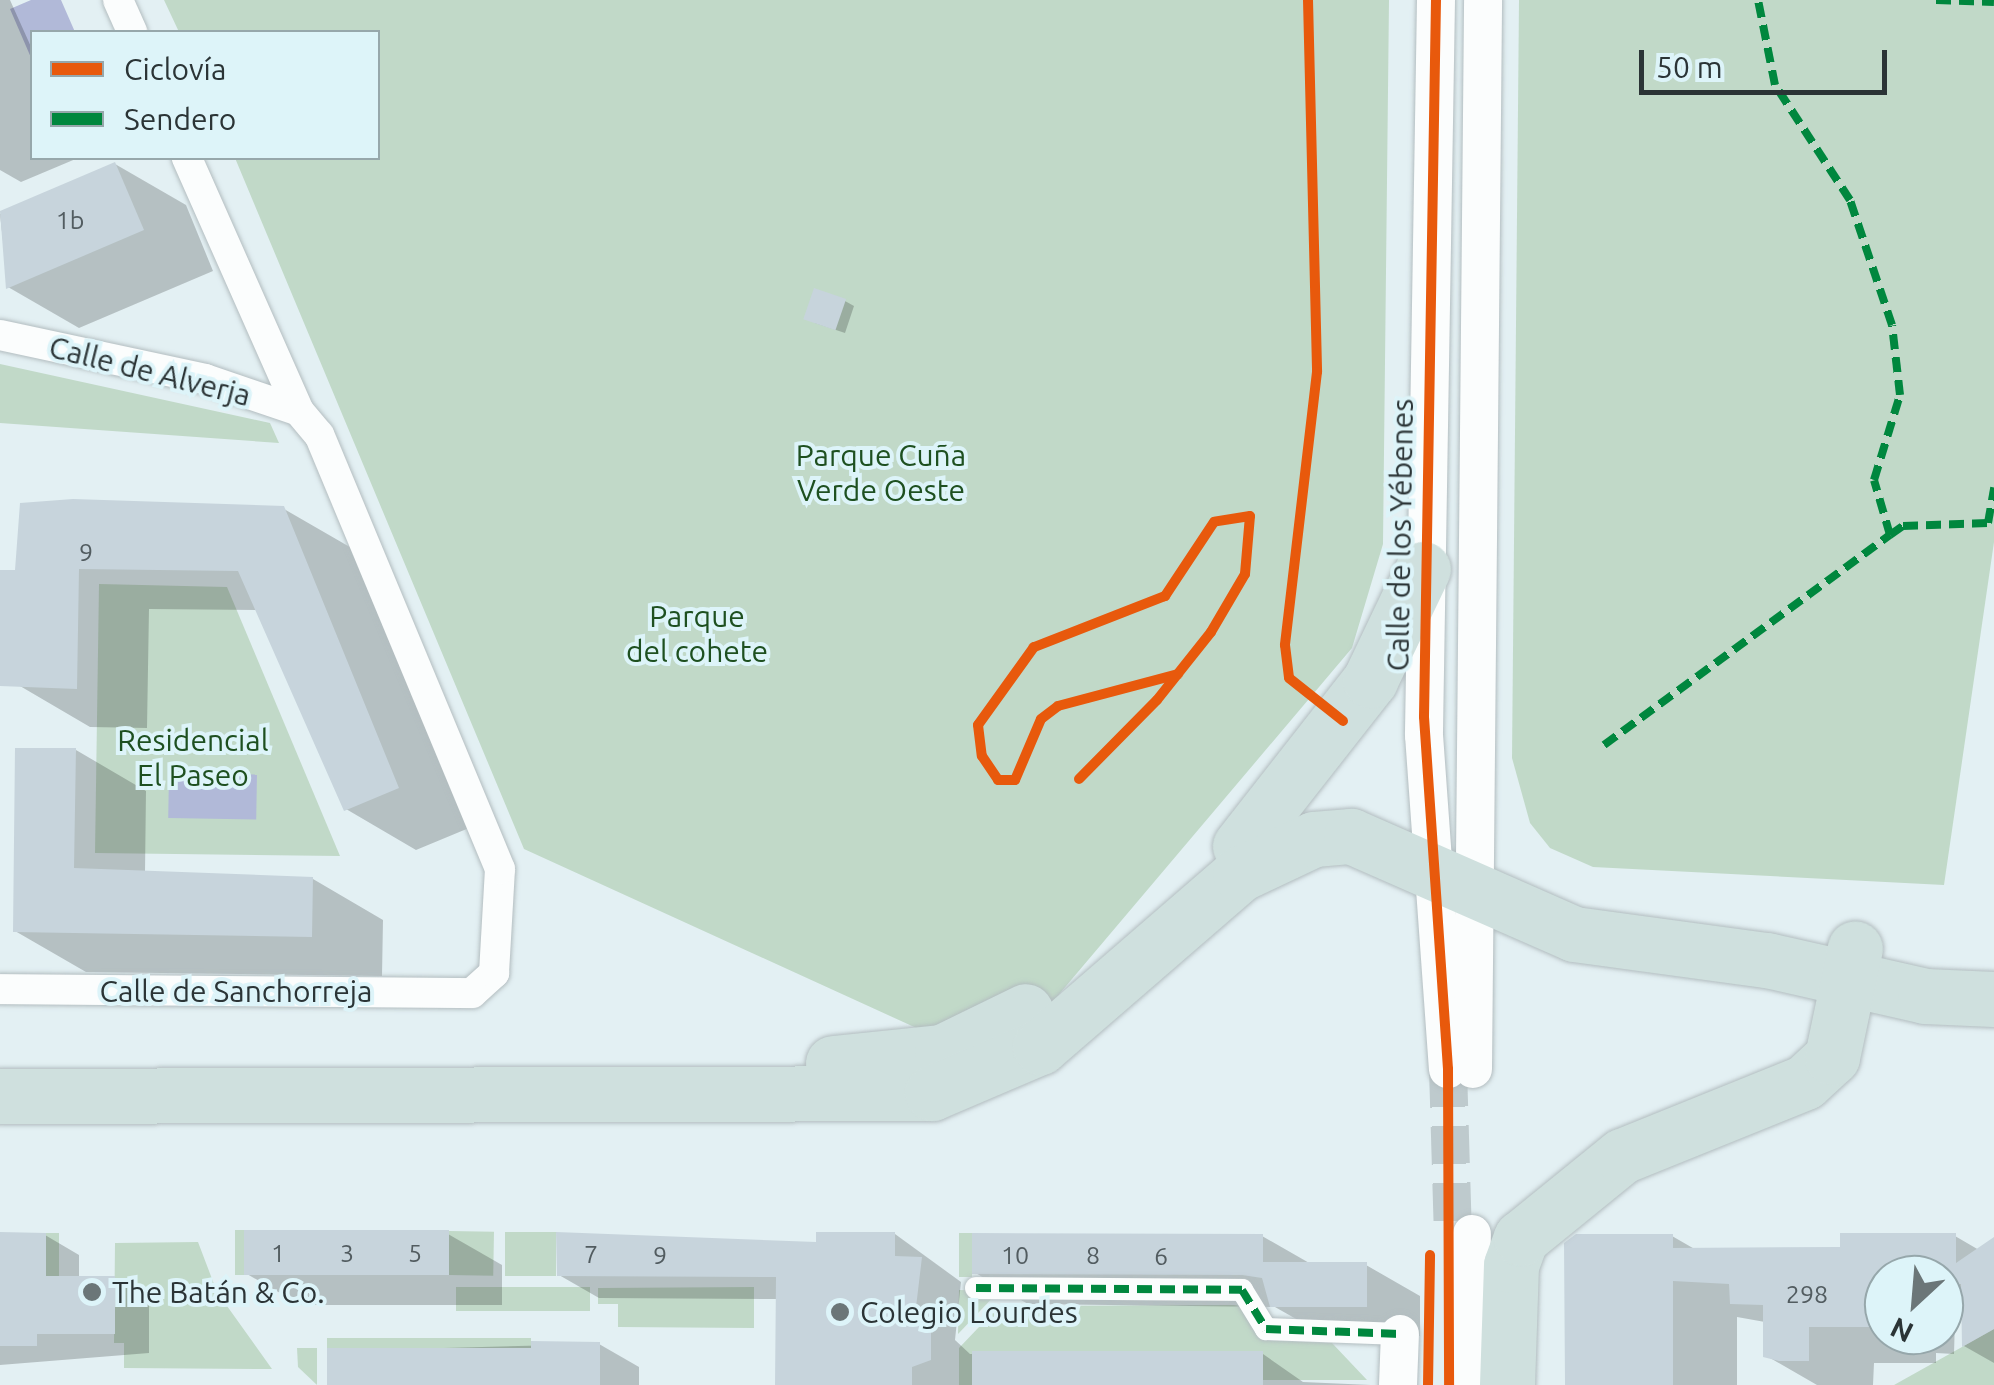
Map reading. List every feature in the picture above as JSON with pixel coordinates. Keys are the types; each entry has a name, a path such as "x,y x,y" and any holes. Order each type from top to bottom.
{"highway":[{"path":"1240,846 1370,680 1423,568"},
{"path":"0,1064 490,1068 843,1063 942,1052 1024,1013 1269,827 1353,809 1452,864"},
{"path":"0,1096 932,1093 1040,1048 1276,852 1350,836 1452,864 1568,907 1734,924 1847,968 1994,999"},
{"path":"1847,968 1994,965"},
{"path":"1505,1385 1511,1265 1521,1238 1622,1156 1805,1082 1832,1056 1847,968"}],"street":[{"path":"118,0 131,30"},
{"name":"Calle de los Yébenes","path":"1436,0 1423,568 1452,864 1460,1069"},
{"name":"Calle de los Yébenes","path":"1452,864 1483,0"},
{"path":"187,160 299,411"},
{"name":"Calle de Alverja","path":"0,335 205,379 299,411"},
{"name":"Calle de Sanchorreja","path":"0,989 472,993 494,973 500,870 319,435 299,411"},
{"path":"1450,1385 1462,1234 1469,1385"},
{"path":"976,1288 1242,1290 1266,1329 1400,1334 1398,1385"}],"green space":[{"name":"Parque Cuña Verde Oeste","path":"164,0 1389,0 1383,544 1352,648 1039,1018 980,1057 524,849 236,160 380,160 380,30 178,30"},
{"path":"1519,0 1994,0 1994,542 1944,885 1593,867 1550,848 1530,823 1512,758"},
{"path":"0,364 270,423 279,443 0,423"},
{"name":"Residencial El Paseo","path":"99,584 227,587 340,856 95,853"},
{"path":"235,1230 244,1230 244,1275 235,1275"},
{"path":"449,1231 494,1232 493,1276 448,1275"},
{"path":"505,1232 556,1232 556,1276 505,1276"},
{"path":"46,1233 59,1233 59,1277 46,1277"},
{"path":"959,1233 972,1233 972,1277 959,1277"},
{"path":"198,1242 217,1292 272,1369 124,1368 124,1343 114,1343 115,1243"},
{"path":"456,1287 590,1287 590,1311 456,1311"},
{"path":"754,1287 754,1328 618,1327 618,1304 598,1304 598,1288"},
{"path":"959,1290 999,1291 958,1334"},
{"path":"1244,1305 1261,1340 1332,1343 1367,1380 1262,1380 1263,1351 972,1352 972,1385 959,1385 959,1348 999,1306"},
{"path":"1994,1329 1994,1385 1894,1385 1948,1355 1964,1355 1964,1346"},
{"path":"327,1338 531,1338 531,1348 327,1348"},
{"path":"297,1348 317,1348 317,1385 298,1367"}],"water":[{"path":"31,0 61,0 74,30 30,30 30,55 10,9"},
{"path":"169,773 257,775 256,820 168,818"}],"building":[{"path":"115,162 144,230 6,289 0,211"},
{"path":"814,288 846,299 835,330 803,319"},
{"path":"73,499 284,506 399,788 344,811 238,571 79,569 77,689 0,686 0,570 15,570 20,503"},
{"path":"15,748 76,748 74,868 313,877 312,937 13,932"},
{"path":"244,1230 449,1230 449,1275 244,1275"},
{"path":"0,1232 46,1233 46,1276 115,1276 115,1334 37,1334 37,1346 0,1346"},
{"name":"Colegio Lourdes","path":"556,1232 816,1242 816,1232 895,1232 895,1256 922,1257 914,1324 931,1324 931,1360 912,1367 912,1385 775,1385 776,1277 557,1276"},
{"path":"972,1233 1263,1234 1263,1262 1367,1262 1367,1307 1270,1307 1262,1278 1242,1275 972,1274"},
{"path":"1840,1233 1956,1233 1956,1255 1864,1255 1864,1327 1809,1327 1809,1361 1763,1357 1763,1305 1730,1304 1729,1284 1673,1281 1673,1385 1565,1385 1564,1243 1576,1234 1673,1234 1673,1248 1840,1247"},
{"path":"1994,1237 1994,1329 1964,1346 1964,1258"},
{"path":"531,1341 600,1342 600,1385 327,1385 327,1348 531,1348"},
{"path":"972,1351 1263,1351 1263,1385 972,1385"}],"tunnel":[{"path":"1448,1069 1453,1235"}],"marked path":[{"path":"1604,745 1890,535 1874,480 1900,395 1892,325 1850,200 1775,85 1758,0"},
{"path":"1936,0 1994,2"},
{"path":"1890,535 1903,526 1988,523 1994,488"},
{"path":"976,1288 1242,1290 1266,1329 1400,1334"}],"cycle path":[{"path":"1308,0 1317,372 1285,645 1289,678 1343,721"},
{"path":"1436,0 1424,717 1448,1069 1449,1385"},
{"path":"1079,779 1157,700 1211,632 1245,574 1250,516 1214,522 1165,596 1034,647 978,725 982,756 998,780 1015,780 1041,719 1058,706 1178,674"},
{"path":"1428,1385 1430,1255"}],"place":[{"name":"The Batán & Co.","path":"92,1292"},
{"name":"Colegio Lourdes","path":"840,1312"}],"park label":[{"name":"Parque del cohete","path":"697,633"}]}
